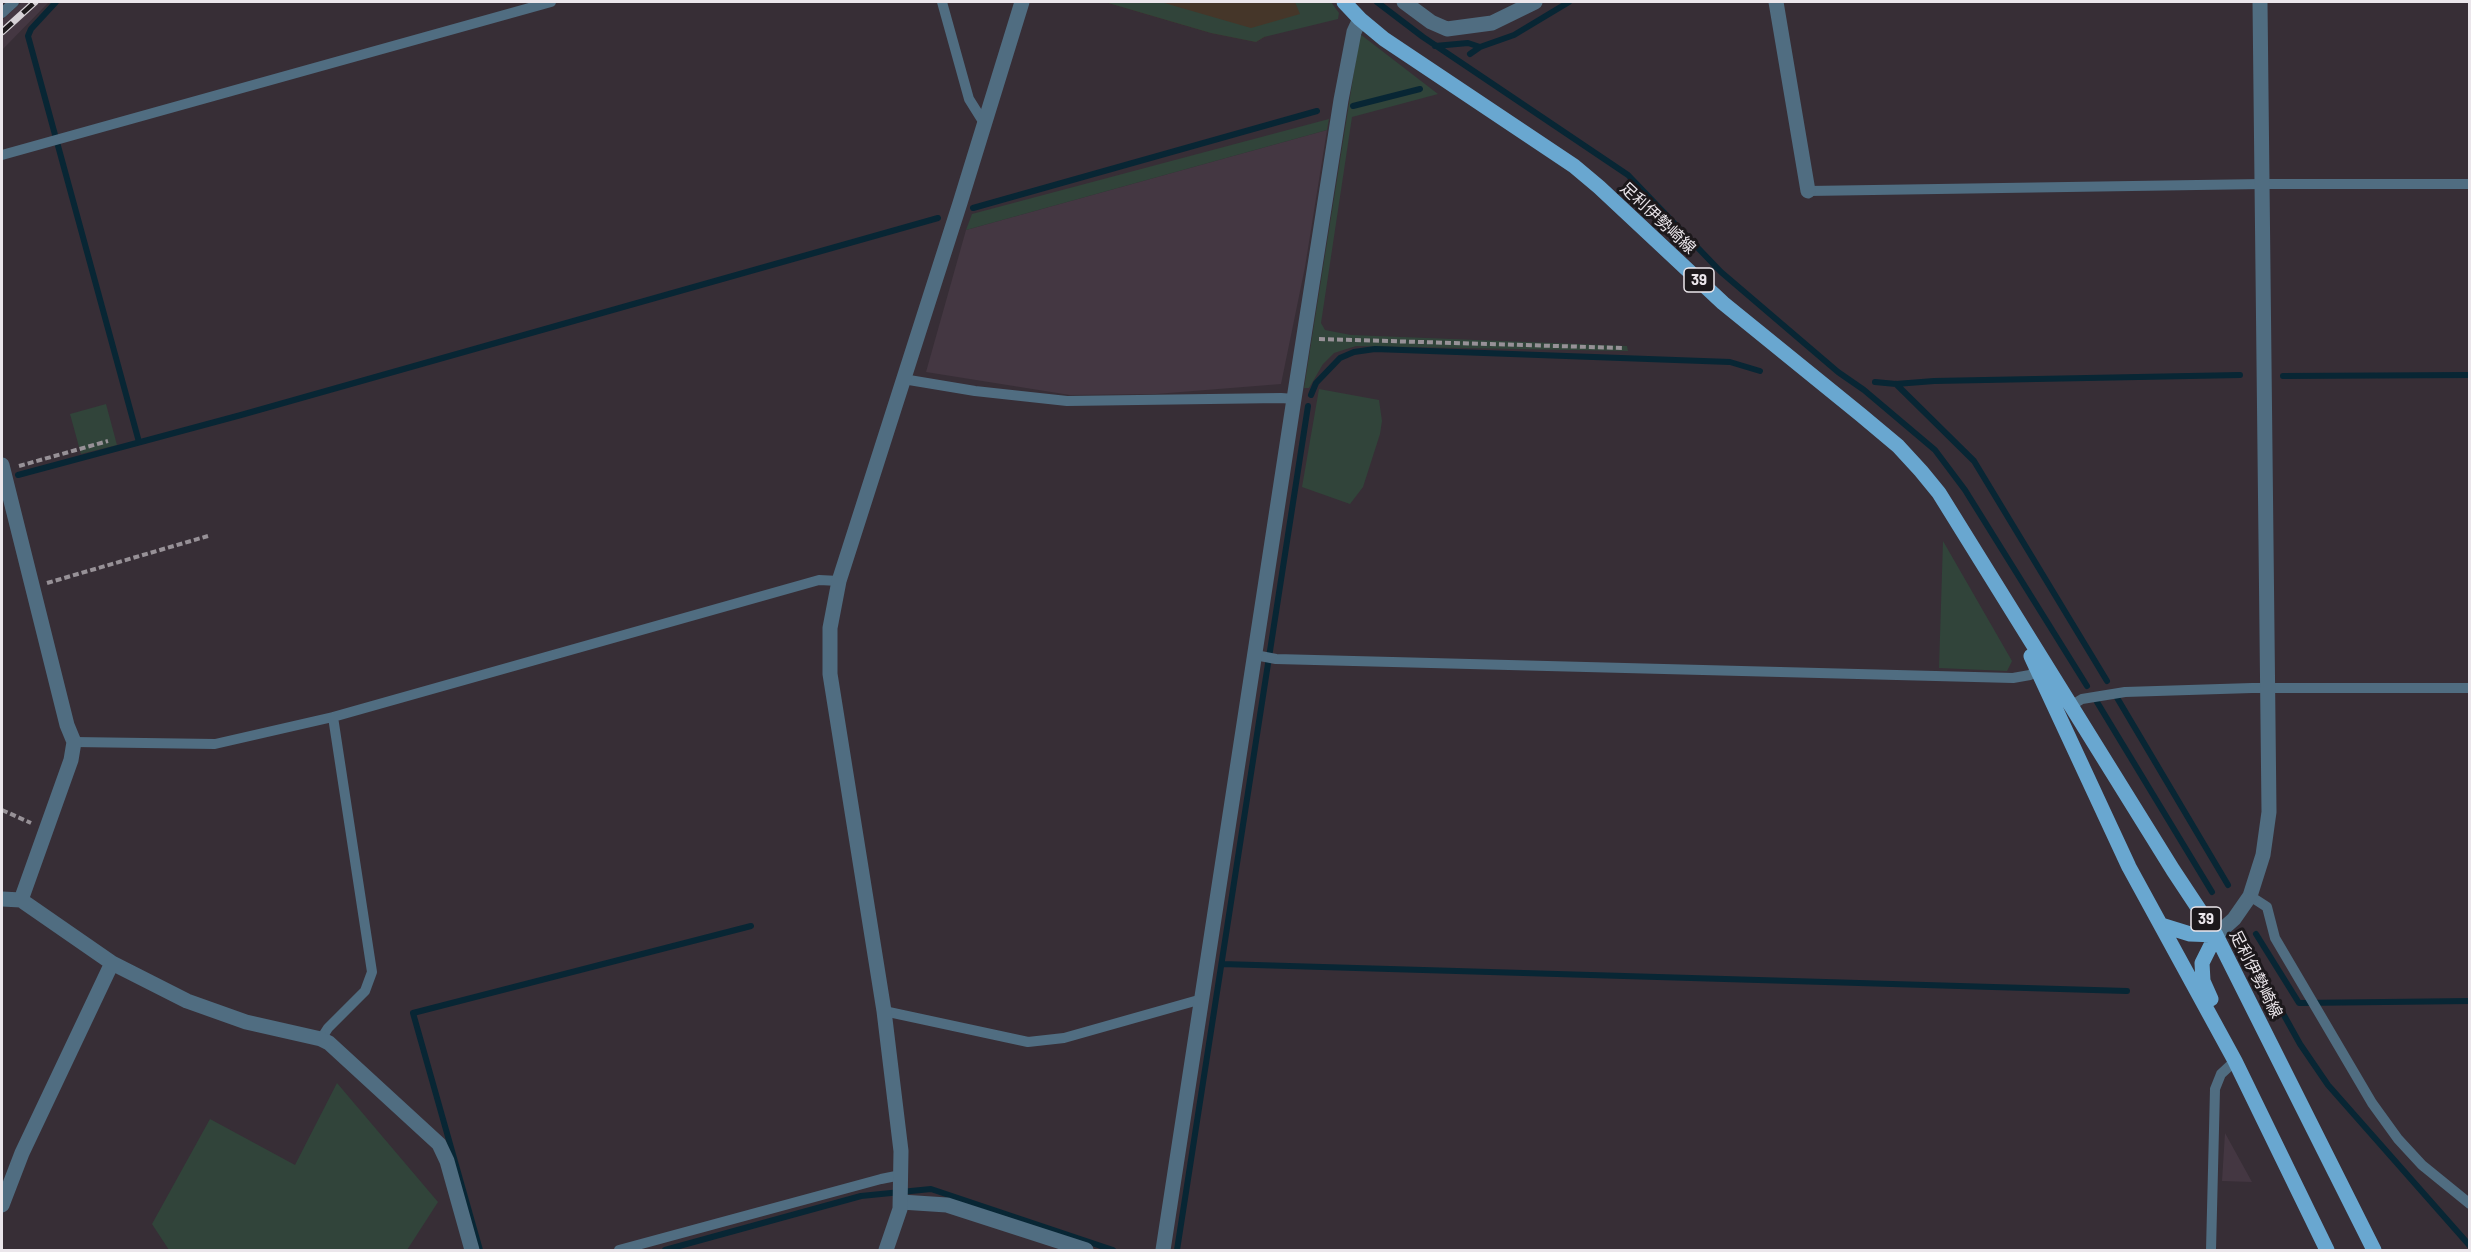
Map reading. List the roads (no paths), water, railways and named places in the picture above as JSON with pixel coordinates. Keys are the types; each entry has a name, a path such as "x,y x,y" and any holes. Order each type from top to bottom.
{"main road":[{"name":"足利伊勢崎線","path":"1344,2 1360,19 1416,61 1574,166 1629,214 1723,303 1898,446 1939,493 2173,870 2216,935 2374,1251"},
{"name":"足利伊勢崎線","path":"2007,604 2129,867 2235,1061 2327,1251"},
{"path":"2161,925 2190,934 2216,935 2202,963 2202,973 2208,994 2236,1048 2235,1061"}],"street":[{"path":"886,1251 901,1202 901,1151 884,1011 830,674 830,628 839,581 1022,2"},
{"path":"1404,2 1431,22 1447,29 1492,22 1535,2"},
{"path":"1776,2 1808,191"},
{"path":"2216,935 2234,919 2250,896 2268,831 2260,2"},
{"path":"1163,1251 1341,100 1354,33 1360,19"},
{"path":"2,468 5,491 74,742 71,760 21,900"},
{"path":"2,899 21,900 112,963 187,1002 246,1022 321,1039 329,1043 439,1144 447,1161 472,1251"},
{"path":"2,1205 22,1152 112,963"},
{"path":"901,1202 947,1205 1086,1251"}],"lane":[{"path":"2,13 14,2"},
{"path":"2,155 551,2"},
{"path":"942,2 969,99 984,123"},
{"path":"1808,191 2262,184 2469,184"},
{"path":"903,379 975,392 1066,401 1294,399"},
{"path":"74,742 215,744 333,717 819,580 839,581"},
{"path":"1255,655 1276,659 2013,678 2030,675 2037,669"},
{"path":"2072,705 2082,699 2125,692 2267,688 2469,688"},
{"path":"321,1039 328,1028 365,992 372,972 333,717"},
{"path":"2250,896 2267,907 2275,938 2372,1103 2422,1165 2469,1204"},
{"path":"884,1011 1028,1042 1064,1038 1202,999"},
{"path":"2211,1251 2215,1089 2221,1074 2235,1061"},
{"path":"619,1251 902,1175"}],"waterway":[{"path":"56,2 31,29 28,36 139,442"},
{"path":"1377,2 1423,37 1628,175 1721,272 1838,372 1864,390 1935,450 1965,490 2087,686"},
{"path":"1470,54 1480,47 1514,35 1569,2"},
{"path":"1435,46 1468,43 1480,47"},
{"path":"1353,106 1420,89"},
{"path":"973,208 1317,111"},
{"path":"18,475 241,415 938,218"},
{"path":"1311,395 1316,383 1340,358 1354,352 1375,349 1730,362 1760,371"},
{"path":"1875,382 1896,384 1934,381 2240,375"},
{"path":"2283,376 2470,375"},
{"path":"1896,384 1974,461 2107,681"},
{"path":"1177,1250 1308,406"},
{"path":"2116,696 2228,885"},
{"path":"2097,702 2212,892"},
{"path":"480,1250 413,1013 751,926"},
{"path":"2256,934 2299,1003 2470,1001"},
{"path":"2246,947 2300,1044 2328,1085 2470,1246"},
{"path":"1222,964 2127,991"},
{"path":"665,1250 861,1196 931,1189 1113,1250"}],"railway":[{"path":"2,32 35,2"}]}
